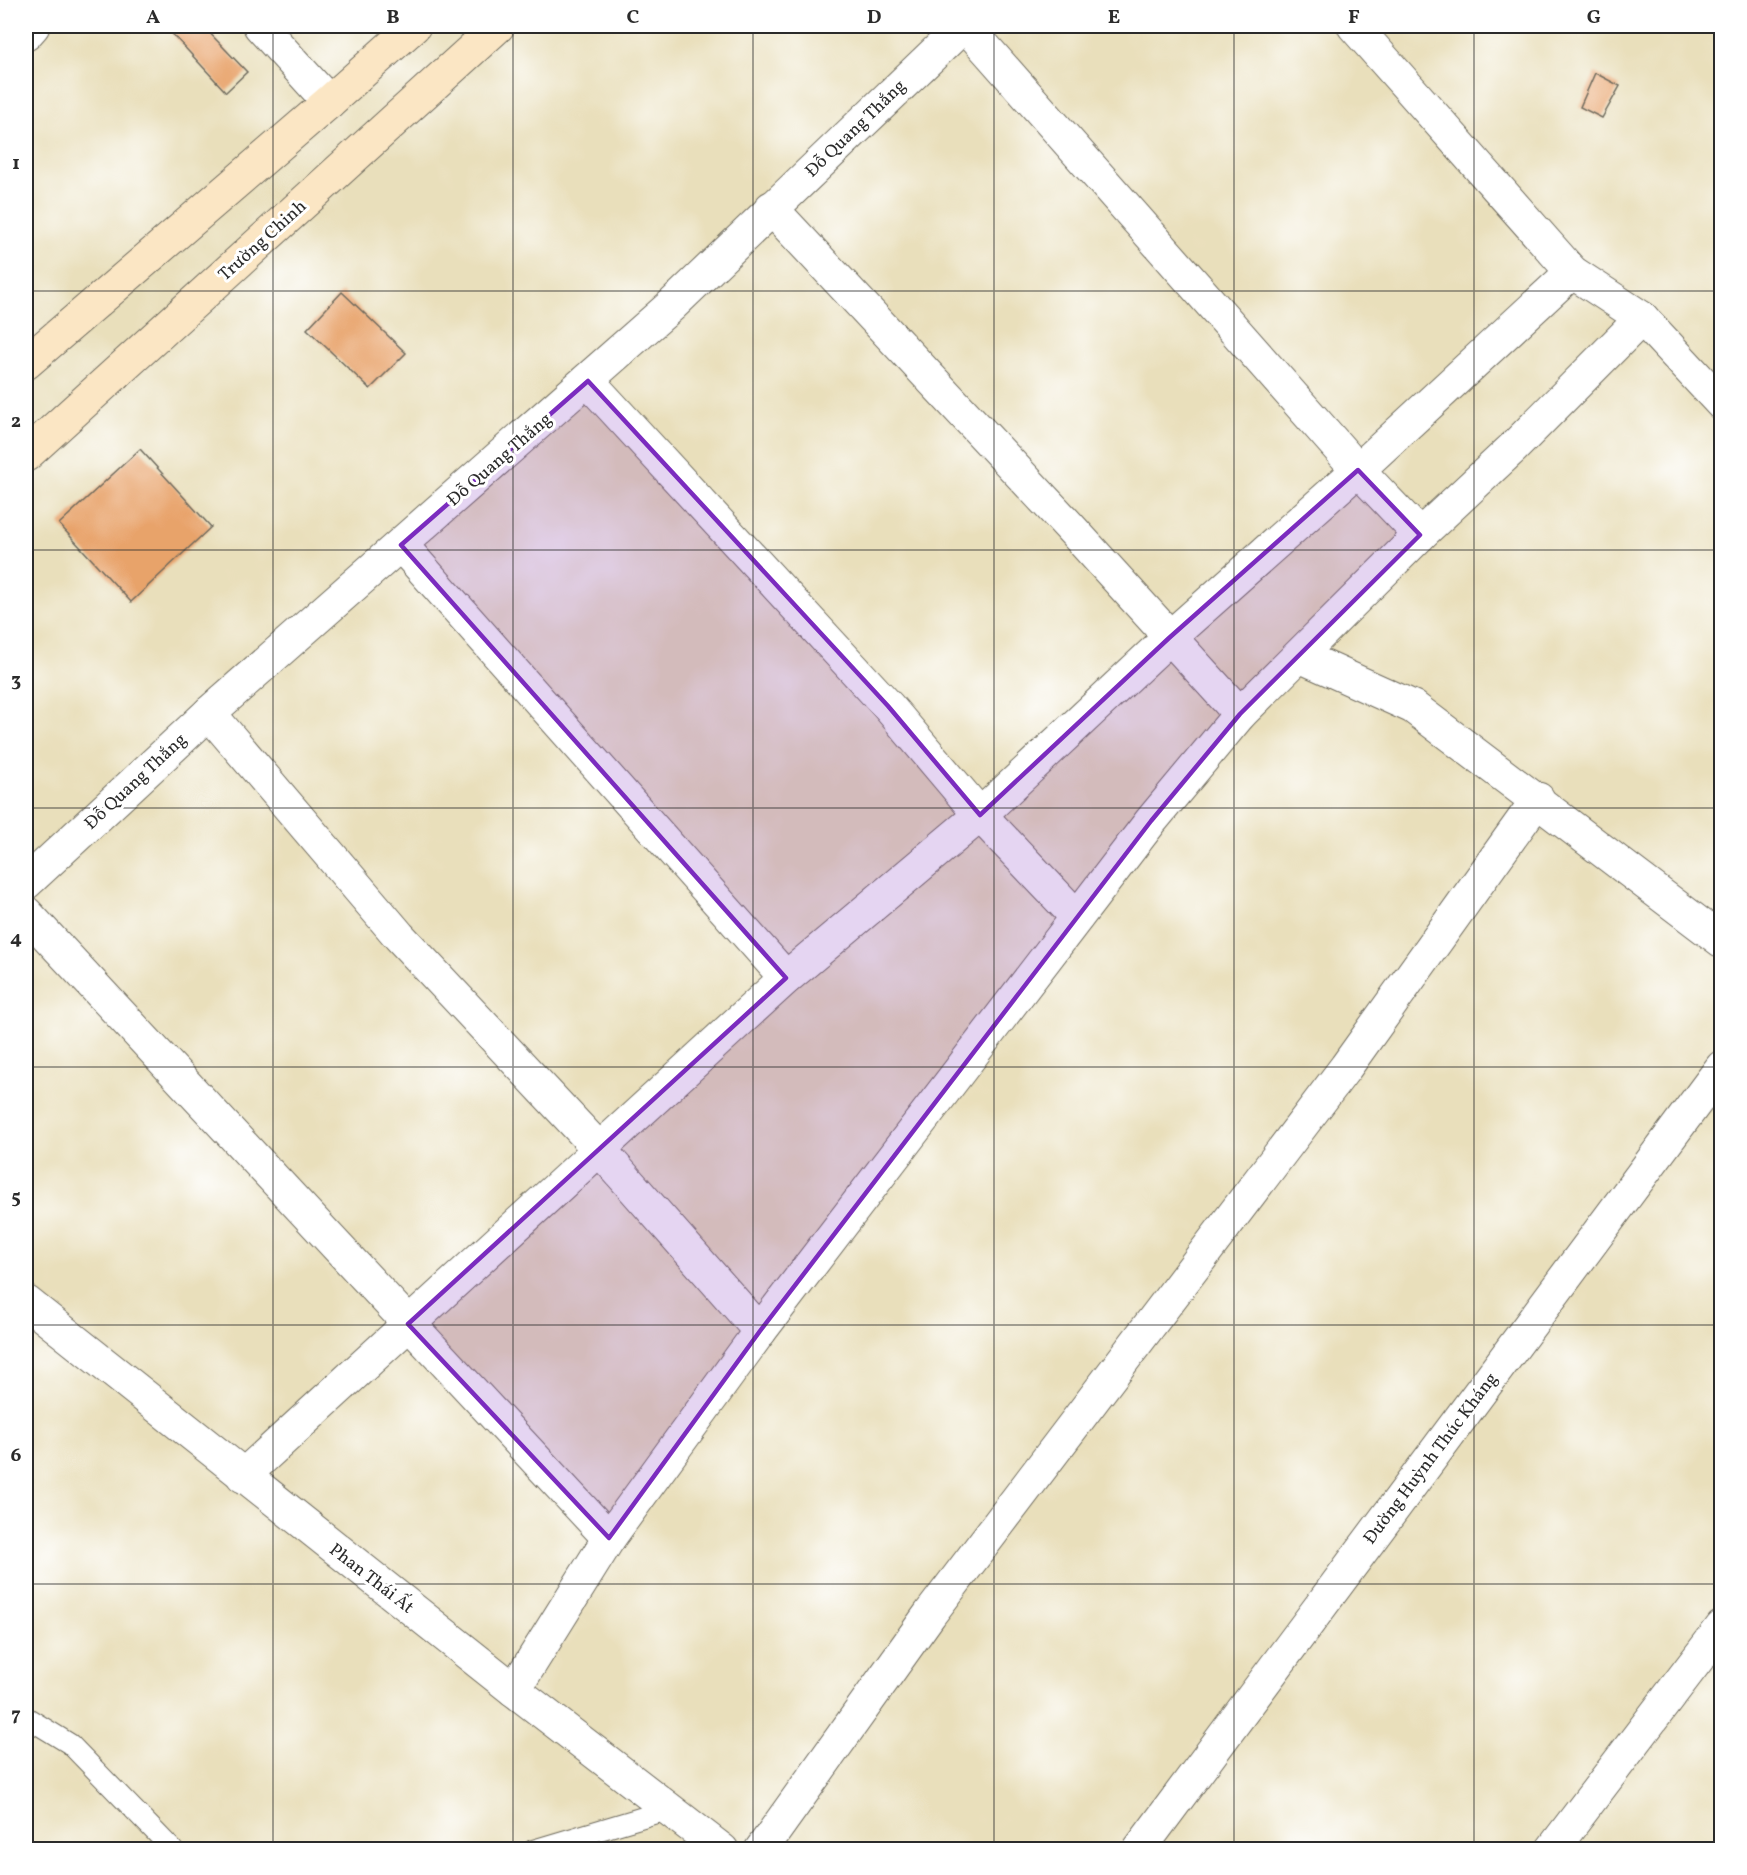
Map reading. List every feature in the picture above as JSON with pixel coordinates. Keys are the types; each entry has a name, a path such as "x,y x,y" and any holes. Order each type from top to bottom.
{"street":[{"path":"26,34 33,26"},
{"path":"260,26 329,102"},
{"path":"26,363 414,26"},
{"name":"Trường Chinh","path":"26,455 498,26"},
{"path":"964,26 1358,470 1420,535"},
{"name":"Đỗ Quang Thắng","path":"26,883 209,713 672,305 964,26"},
{"path":"1354,26 1572,272 1642,318 1722,404"},
{"path":"771,208 1068,525 1240,714"},
{"path":"243,1476 786,978 980,815 1169,638 1358,470 1572,272"},
{"path":"514,1690 609,1538 760,1331 1151,821 1240,714 1420,535 1514,447 1642,318"},
{"path":"588,381 888,706 980,815 1077,917"},
{"path":"401,545 786,978"},
{"path":"1300,656 1413,707 1538,799 1722,940"},
{"path":"209,713 399,936 600,1150 760,1331"},
{"path":"760,1850 930,1614 1346,1067 1538,799"},
{"path":"26,913 609,1538"},
{"name":"Đường Huỳnh Thúc Kháng","path":"1139,1850 1722,1066"},
{"name":"Phan Thái Ất","path":"26,1302 514,1690 722,1850"},
{"path":"1552,1850 1722,1627"}],"lane":[{"path":"26,1717 70,1744 173,1850"},
{"path":"533,1850 670,1809"}],"highlighted area":[{"path":"588,381 888,706 980,815 1169,638 1358,470 1420,535 1240,714 1151,821 760,1331 609,1538 408,1324 786,978 401,545"}],"building":[{"path":"165,26 203,26 247,72 226,92"},
{"path":"1595,73 1620,86 1602,118 1580,107"},
{"path":"342,292 406,353 370,389 307,329"},
{"path":"140,449 211,527 131,602 59,524"}]}
